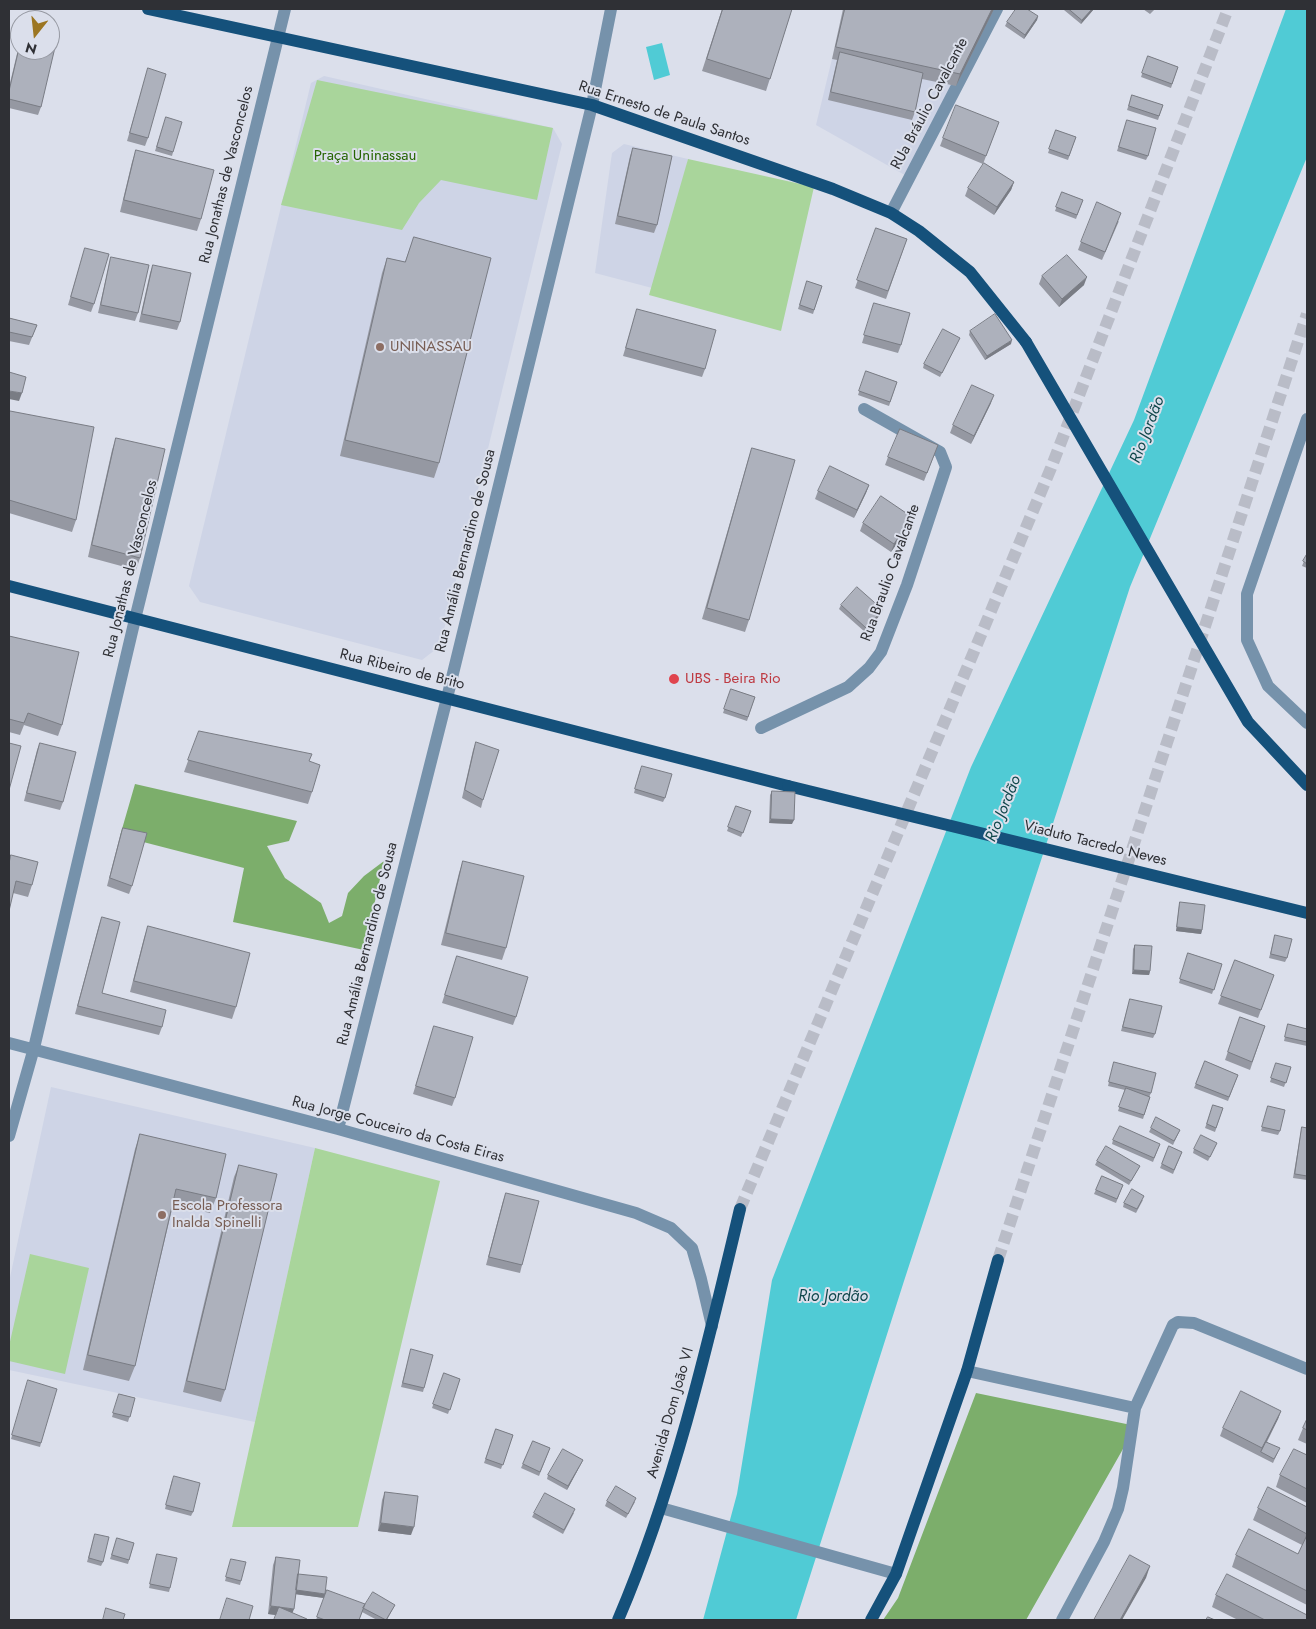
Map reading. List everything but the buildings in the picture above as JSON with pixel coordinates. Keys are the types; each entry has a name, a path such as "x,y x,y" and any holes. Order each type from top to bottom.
{"main road":[{"name":"Rua Ernesto de Paula Santos","path":"148,9 592,105 833,189 891,213 919,231 970,272 1026,342 1248,722 1307,785"},
{"name":"Rua Ribeiro de Brito","path":"9,586 788,786"},
{"name":"Viaduto Tacredo Neves","path":"788,786 1307,913"},
{"name":"Avenida Dom João VI","path":"618,1620 661,1508 712,1326 740,1209"},
{"path":"871,1620 896,1574 967,1371 998,1260"}],"street":[{"name":"Rua Jonathas de Vasconcelos","path":"9,1136 34,1048 135,619 285,9"},
{"name":"Rua Amália Bernardino de Sousa","path":"338,1129 447,698 592,105 611,9"},
{"name":"RUa Bráulio Cavalcante","path":"891,213 997,9"},
{"name":"Rua Braulio Cavalcante","path":"761,728 848,687 869,668 881,652 907,585 946,467 940,452 864,409"},
{"path":"1307,419 1247,594 1247,640 1268,686 1307,723"},
{"name":"Rua Jorge Couceiro da Costa Eiras","path":"9,1043 338,1129 636,1214 672,1228 692,1248 712,1326"},
{"path":"1062,1620 1104,1542 1118,1509 1135,1408 1173,1325 1178,1322 1194,1323 1307,1369"},
{"path":"967,1371 1135,1408"},
{"path":"661,1508 896,1574"}],"shaded area":[{"path":"832,59 956,86 910,178 816,125"},
{"name":"UNINASSAU","path":"324,76 553,128 562,144 440,646 422,660 200,602 189,586 311,83"},
{"path":"624,144 688,159 656,289 595,273 612,153"},
{"name":"Escola Professora Inalda Spinelli","path":"51,1087 315,1148 255,1422 9,1370 9,1282"}],"green space":[{"name":"Praça Uninassau","path":"317,80 553,128 537,200 441,180 419,203 402,230 281,205"},
{"path":"688,159 814,187 781,331 649,295"},
{"path":"135,784 297,821 289,841 267,846 285,878 321,903 329,923 342,916 348,893 364,876 384,861 364,950 233,922 244,868 120,836"},
{"path":"315,1148 440,1181 358,1527 232,1527"},
{"path":"30,1254 89,1268 65,1374 9,1361 9,1346"},
{"path":"976,1393 1136,1426 1026,1620 883,1620 898,1598"}],"water":[{"name":"Rio Jordão","path":"1286,9 1307,9 1307,157 1130,587 904,1281 796,1620 703,1620 737,1494 772,1280 971,767 1134,420"},
{"path":"662,43 670,75 654,80 646,47"}],"tunnel":[{"path":"740,1209 1051,468 1228,9"},
{"path":"998,1260 1307,314"}],"place":[{"name":"UNINASSAU","path":"380,347"},
{"name":"UBS - Beira Rio","path":"674,679"},
{"name":"Escola Professora Inalda Spinelli","path":"162,1215"}]}
